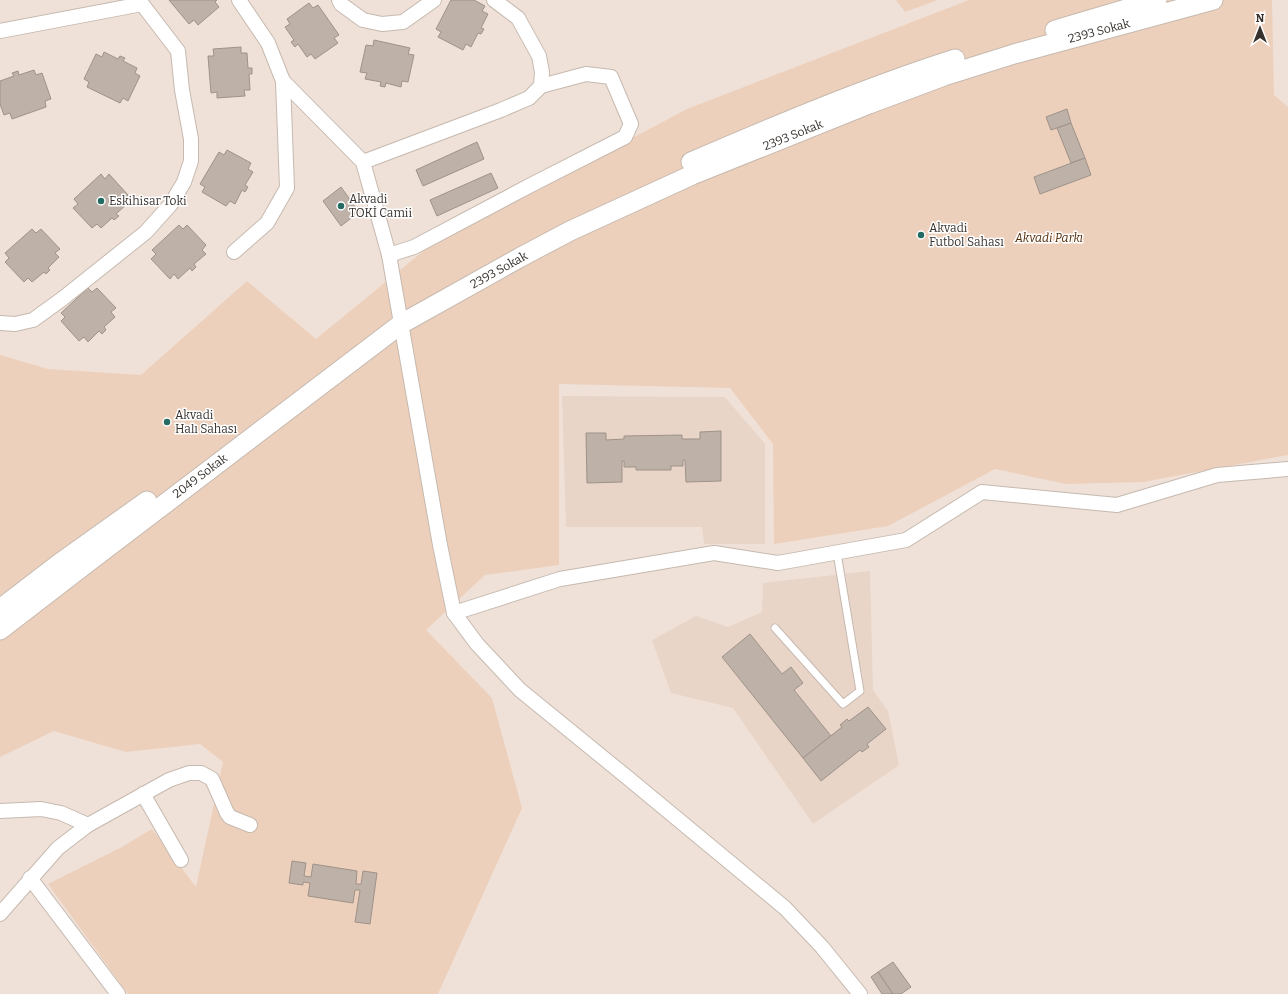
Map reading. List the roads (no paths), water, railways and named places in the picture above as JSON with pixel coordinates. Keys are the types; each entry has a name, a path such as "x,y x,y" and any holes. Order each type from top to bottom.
{"main road":[{"name":"2393 Sokak","path":"400,318 544,233 665,173 751,136 915,72 964,56 1156,0"},
{"name":"2393 Sokak","path":"400,318 563,235 692,175 870,104 944,76 1014,54 1210,1"},
{"name":"2049 Sokak","path":"0,609 35,581 400,318"},
{"name":"2049 Sokak","path":"0,630 400,318"}],"street":[{"path":"234,252 267,224 287,188 283,81 268,43 239,0"},
{"path":"339,0 341,4 362,20 382,24 403,22 434,0"},
{"path":"494,0 518,18 539,56 542,72 541,86"},
{"path":"0,31 143,2 178,51 182,90 191,139 191,161 184,182 171,204 146,232 62,299 33,320 15,324 0,323"},
{"path":"362,162 522,101 529,98 541,86 586,74 611,77 631,124 625,137 414,247 390,255"},
{"path":"283,81 362,162 390,255 440,545 454,613 477,644 520,690 634,782 784,908 822,947 860,994"},
{"path":"454,613 560,579 714,553 778,563 906,540 982,492 1118,504 1217,475 1288,469"},
{"path":"0,914 30,878 58,848 88,825 169,780 190,773 201,773 212,779 230,817 250,825"},
{"path":"143,794 181,860"},
{"path":"0,811 41,810 61,813 88,825"},
{"path":"30,878 118,994"}],"lane":[{"path":"775,628 843,704 860,691 837,553"}],"place":[{"name":"Eskihisar Toki","path":"101,201"},
{"name":"Akvadi TOKİ Camii","path":"341,206"},
{"name":"Akvadi Futbol Sahası","path":"921,235"},
{"name":"Akvadi Halı Sahası","path":"167,422"}],"park label":[{"name":"Akvadi Parkı","path":"1049,238"}]}
